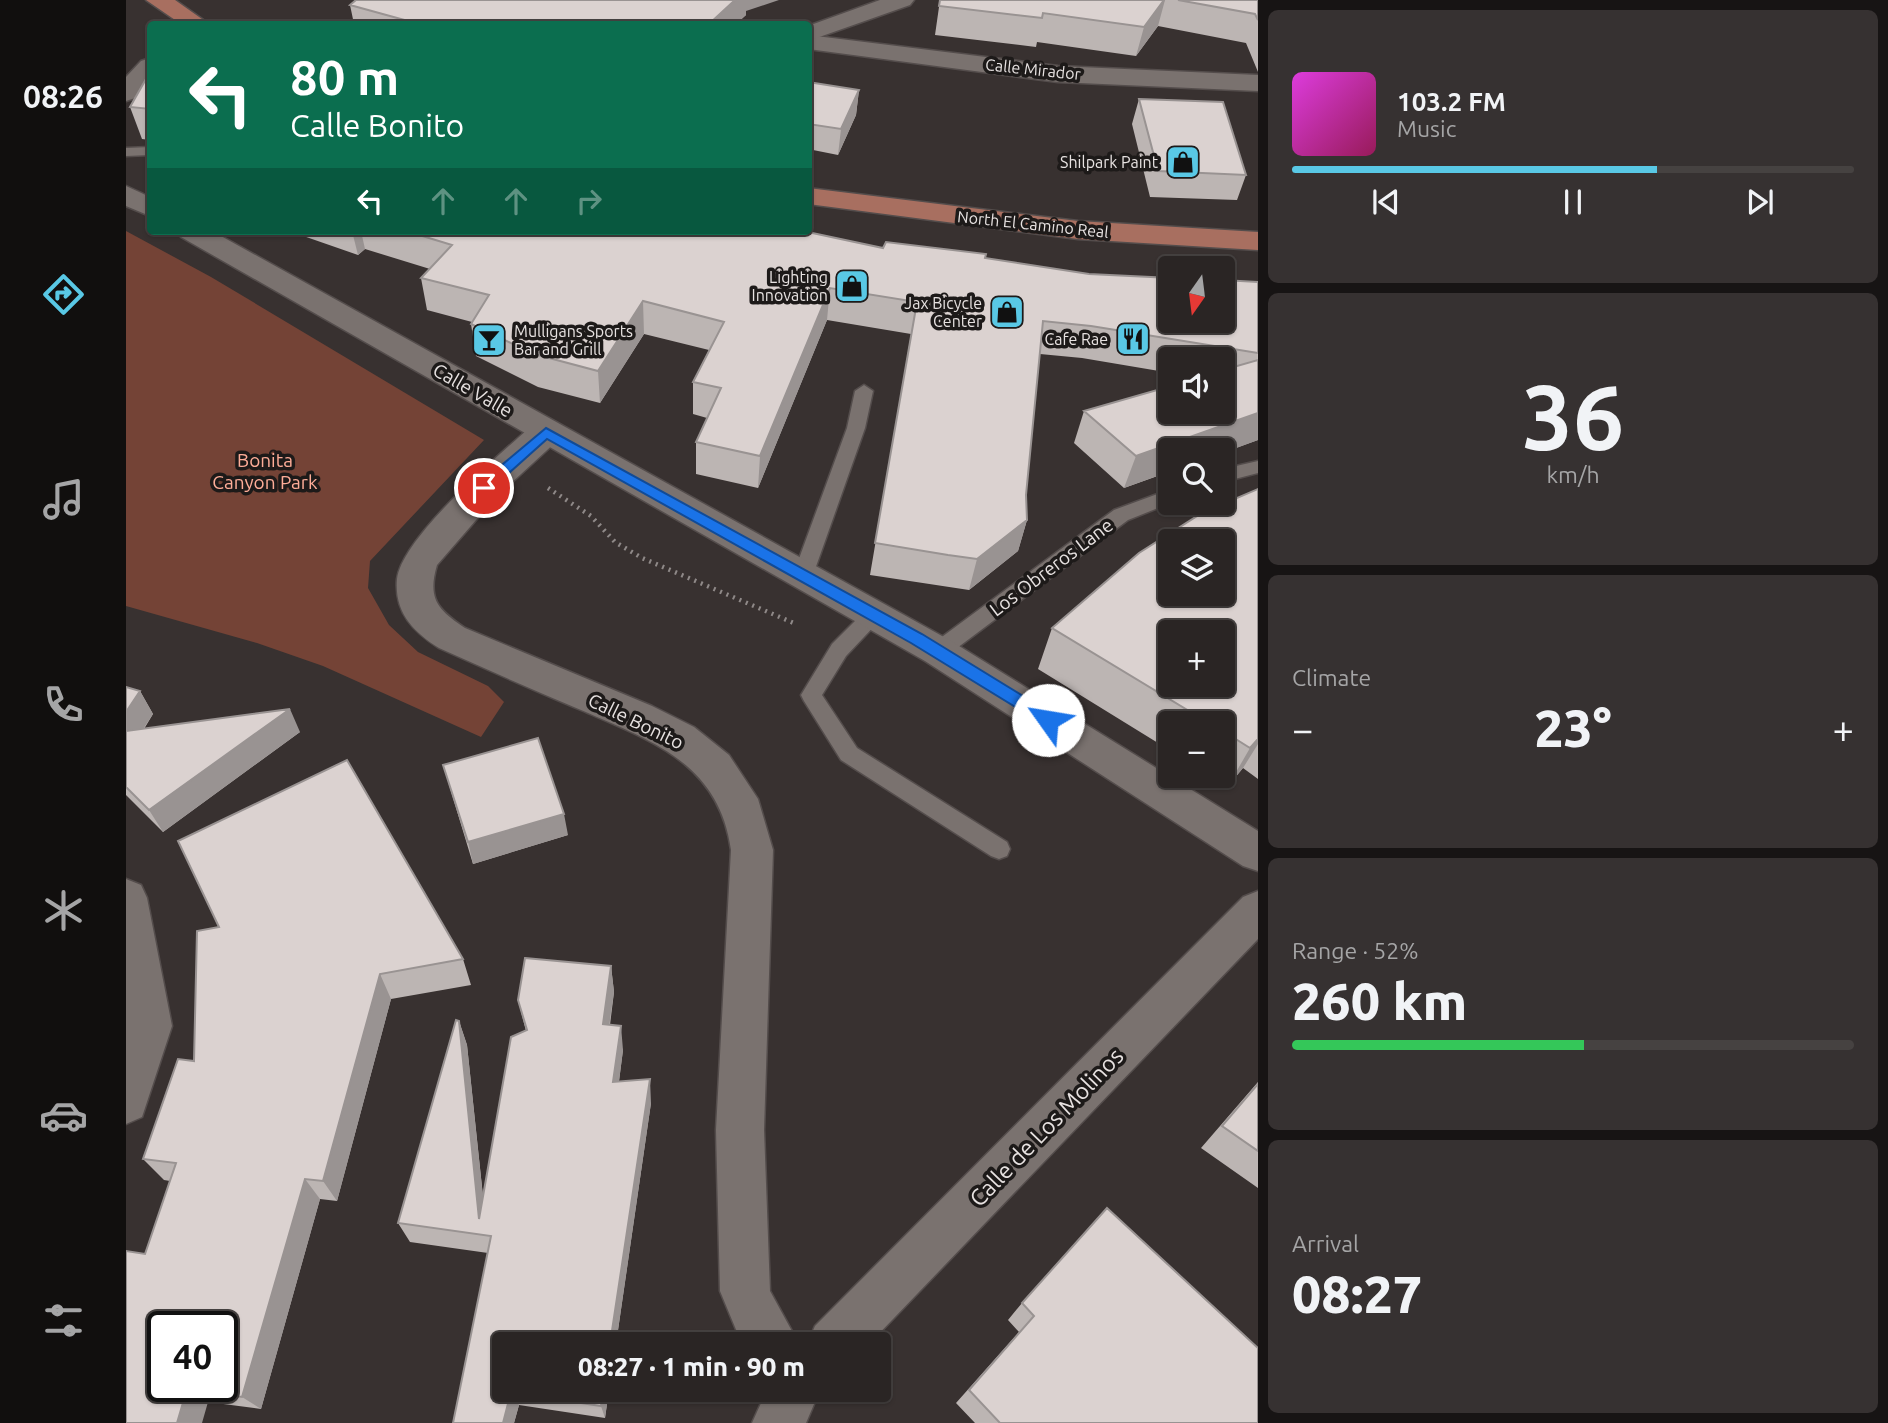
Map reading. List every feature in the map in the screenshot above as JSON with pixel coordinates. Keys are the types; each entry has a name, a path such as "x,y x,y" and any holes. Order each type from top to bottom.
{"main road":[{"path":"158,0 192,21"},
{"name":"North El Camino Real","path":"812,197 1078,230 1258,241"}],"street":[{"path":"812,33 902,0"},
{"name":"Calle Mirador","path":"812,43 1058,74 1258,83"},
{"path":"126,93 147,69"},
{"path":"126,194 147,206"},
{"name":"Calle Valle","path":"200,235 938,651 1258,853"},
{"name":"Calle Bonito","path":"546,432 484,488 421,559 415,579 416,599 426,621 452,638 646,721 679,738 705,757 727,782 743,808 752,850 740,1130 745,1291 764,1332"},
{"path":"126,898 149,1026 126,1101"},
{"name":"Calle de Los Molinos","path":"845,1332 1258,910"},
{"path":"779,1423 789,1402"}],"lane":[{"path":"126,152 147,151"},
{"path":"803,575 856,428 864,391"},
{"path":"1235,473 1258,467"},
{"name":"Los Obreros Lane","path":"938,651 1121,515 1158,501"},
{"path":"874,614 844,646 811,695 849,754 999,849"}],"path":[{"path":"511,462 591,516 615,542 642,558 844,646"}],"green space":[{"name":"Bonita Canyon Park","path":"126,231 211,277 484,440 370,561 368,588 389,625 418,652 488,686 504,702 481,737 323,666 257,643 126,606"}],"building":[{"path":"356,0 735,0 712,21 408,21 350,5"},
{"path":"940,0 1164,0 1144,27 1043,13 1042,18 939,6"},
{"path":"1178,0 1258,0 1258,20 1255,14"},
{"path":"147,77 147,109 130,107"},
{"path":"812,83 859,90 841,129 812,125"},
{"path":"1139,99 1223,102 1246,175 1158,171"},
{"path":"812,233 883,248 886,242 986,254 985,258 1089,274 1158,277 1158,333 1235,333 1236,281 1258,282 1258,353 1235,349 1235,347 1043,321 1026,495 1027,520 977,559 875,543 917,302 830,288 760,456 696,442 721,388 693,382 724,322 643,301 598,371 534,354 471,324 489,295 421,278 452,245 419,235"},
{"path":"1258,360 1258,413 1235,421 1235,367"},
{"path":"1158,390 1158,424 1227,424 1187,438 1158,438 1158,448 1136,456 1084,411"},
{"path":"1258,489 1258,739 1250,748 1235,739 1235,711 1189,711 1166,697 1235,697 1235,620 1158,620 1158,692 1052,628 1139,553 1158,541 1158,606 1235,606 1235,529 1177,529 1199,515 1235,515 1235,499"},
{"path":"126,687 140,691 126,712"},
{"path":"290,709 149,810 126,787 126,731"},
{"path":"538,738 564,814 468,842 443,765"},
{"path":"347,760 463,959 380,974 323,1181 305,1179 242,1397 238,1396 238,1311 147,1311 147,1402 183,1402 177,1423 126,1423 126,1251 145,1254 176,1163 143,1159 178,1059 194,1061 197,931 219,927 178,841"},
{"path":"525,958 611,966 603,1024 621,1026 613,1082 650,1079 612,1332 492,1332 492,1402 508,1402 503,1423 453,1423 491,1236 398,1223 456,1020 459,1021 479,1219 511,1037 527,1030 518,1000"},
{"path":"1258,1084 1258,1151 1222,1126"},
{"path":"1107,1208 1258,1348 1258,1423 1000,1423 969,1390 1034,1316 1022,1303"},
{"path":"575,1402 602,1402 601,1406"}],"place":[{"name":"Shilpark Paint","path":"1183,162"},
{"name":"Lighting Innovation","path":"852,286"},
{"name":"Jax Bicycle Center","path":"1007,312"},
{"name":"Cafe Rae","path":"1133,339"},
{"name":"Mulligans Sports Bar and Grill","path":"489,340"}],"route":[{"path":"484,488 546,432 917,638 1048,720"}]}
